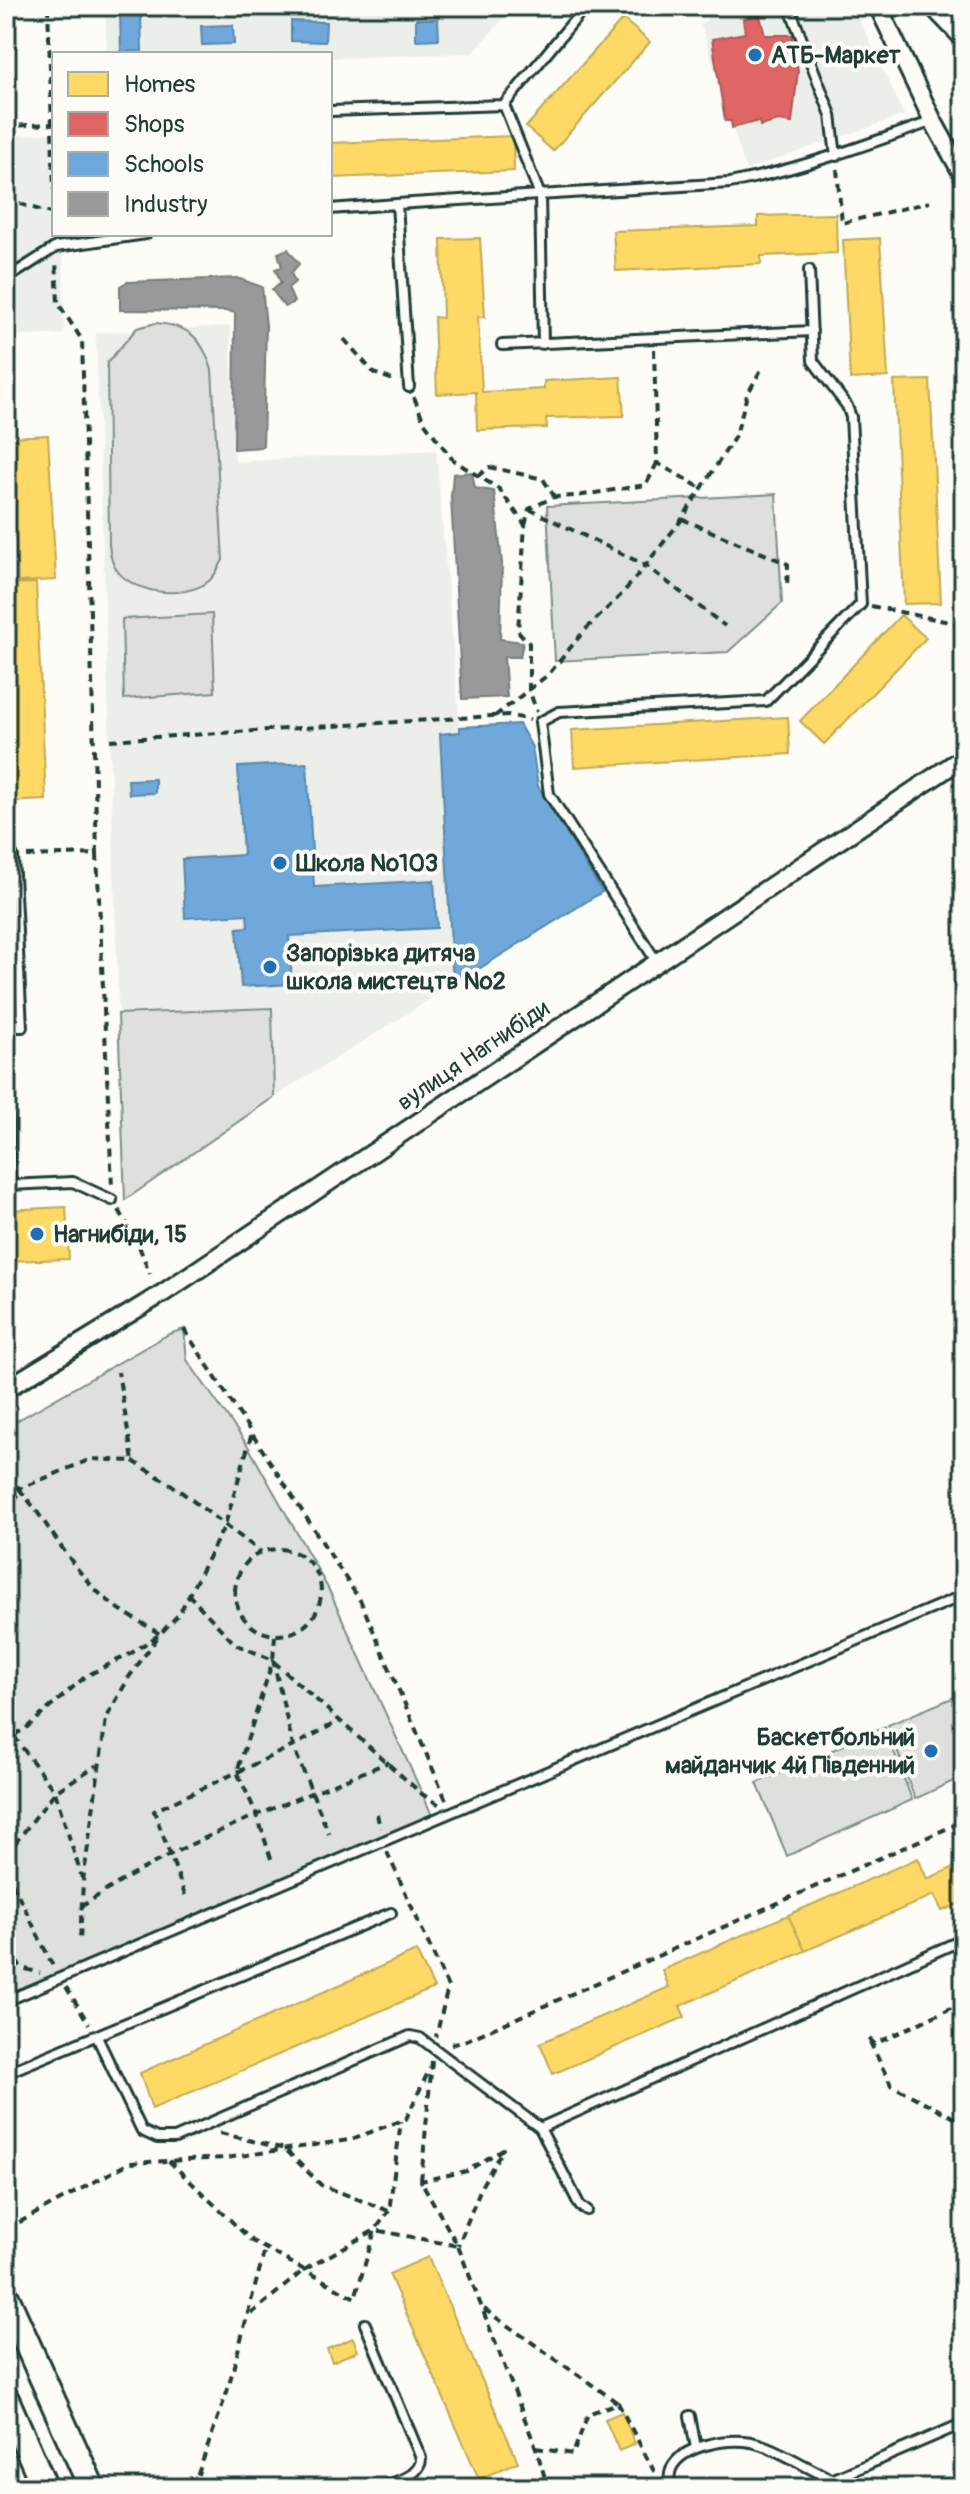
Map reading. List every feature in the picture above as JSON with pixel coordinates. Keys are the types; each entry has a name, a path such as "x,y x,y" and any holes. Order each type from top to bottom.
{"main road":[{"path":"939,6 964,32"}],"street":[{"path":"878,6 933,121 964,177"},
{"name":"вулиця Нагнибіди","path":"6,1389 163,1293 964,757"},
{"path":"6,2297 92,2488"},
{"path":"6,2399 45,2488"}],"lane":[{"path":"332,111 504,105 586,6"},
{"path":"789,6 831,115 836,156"},
{"path":"504,105 540,195 543,344"},
{"path":"332,209 730,183 769,176 836,156 933,121"},
{"path":"397,204 409,387"},
{"path":"6,279 56,247 132,236"},
{"path":"656,961 549,794 540,722 559,712 766,701 861,604 851,417 847,406 813,361 809,270"},
{"path":"502,345 812,331"},
{"path":"6,843 13,856 22,1027 6,1027"},
{"path":"6,1050 10,1185 73,1182 112,1200"},
{"path":"6,2001 964,1595"},
{"path":"6,2073 391,1913"},
{"path":"540,2128 964,1939"},
{"path":"97,2037 142,2131 157,2138 175,2138 400,2038 420,2038 540,2128 580,2206 587,2210"},
{"path":"365,2324 422,2464 417,2472 380,2488"},
{"path":"690,2416 696,2448"},
{"path":"813,2488 964,2423"},
{"path":"669,2488 671,2469 696,2448 735,2440 754,2443 831,2479"}],"path":[{"path":"48,6 52,100"},
{"path":"6,126 52,124"},
{"path":"836,156 842,223 930,202"},
{"path":"6,200 52,213"},
{"path":"56,247 58,303 82,340 97,854 112,1200 137,1241 150,1274"},
{"path":"344,339 374,373 409,387 424,422 453,460 499,489 525,528"},
{"path":"529,509 554,497 646,485 657,463 653,339"},
{"path":"495,716 549,674 584,631 623,593 682,519 736,435 747,395 761,370"},
{"path":"657,463 701,488"},
{"path":"478,476 489,467 543,479 554,497"},
{"path":"529,509 518,631 529,643 529,690 540,722"},
{"path":"529,509 645,565 725,626"},
{"path":"682,519 788,564 787,588"},
{"path":"861,604 964,625"},
{"path":"110,740 508,715 540,722"},
{"path":"13,856 97,854"},
{"path":"184,1329 361,1602 451,1811"},
{"path":"118,1372 133,1461"},
{"path":"80,1941 83,1881 106,1719 129,1677 160,1634 179,1614 225,1525 252,1433"},
{"path":"6,1487 19,1489 91,1459 133,1461 172,1485 262,1552"},
{"path":"6,1460 19,1489 42,1515 66,1555 99,1593 160,1634"},
{"path":"6,1529 19,1489"},
{"path":"290,1550 303,1556 320,1578 320,1606 303,1629 275,1636 261,1632 240,1613 235,1599 235,1585 240,1571 249,1560 262,1552 290,1550"},
{"path":"188,1594 235,1644 273,1660 422,1794"},
{"path":"6,1746 13,1735 24,1730 86,1676 130,1654 160,1634"},
{"path":"271,1859 257,1815 237,1772 273,1660 275,1636"},
{"path":"273,1660 293,1746 329,1834"},
{"path":"6,1695 13,1735 55,1792 83,1881"},
{"path":"185,1895 154,1811 341,1720"},
{"path":"81,1907 113,1885 257,1815 389,1762"},
{"path":"6,1855 55,1792 98,1763"},
{"path":"377,1814 383,1842 448,1987 432,2063 421,2181 458,2246 536,2448 548,2488"},
{"path":"435,2050 467,2040 964,1821"},
{"path":"6,1870 60,1978 97,2037"},
{"path":"6,1950 22,1968 60,1978"},
{"path":"964,2002 875,2044 868,2038 891,2085 964,2123"},
{"path":"7,2229 129,2163 226,2158 349,2140 401,2121 406,2119 432,2063"},
{"path":"169,2161 252,2241 355,2298 375,2230 389,2211 401,2121"},
{"path":"198,2128 285,2149 321,2185 389,2211"},
{"path":"421,2181 467,2171 503,2149 482,2185 458,2246"},
{"path":"249,2315 304,2270 375,2230 458,2246"},
{"path":"193,2488 227,2392 265,2249"},
{"path":"482,2308 618,2403 657,2476"},
{"path":"536,2448 573,2454 588,2414 618,2403"}],"shaded area":[{"path":"105,6 514,6 473,53 332,58 332,52 107,52"},
{"path":"721,6 853,6 904,115 746,170 701,25"},
{"path":"52,133 52,236 63,236 64,334 6,337 6,136"},
{"path":"156,323 178,327 193,336 204,350 212,370 223,560 209,581 185,591 156,591 130,582 113,563 109,544 107,363 137,328"},
{"name":"Школа №103","path":"230,326 235,462 436,450 460,732 440,734 453,985 274,1097 125,1200 96,333"},
{"path":"776,494 782,603 728,652 555,661 547,506"},
{"path":"212,614 215,692 124,699 122,619"},
{"path":"272,1008 274,1097 125,1200 118,1014"},
{"path":"184,1329 187,1360 248,1446 329,1590 432,1815 6,1999 6,1427 169,1334"},
{"name":"Баскетбольний майданчик 4й Південний","path":"964,1693 964,1776 915,1799 888,1725"},
{"path":"885,1727 912,1800 787,1856 757,1783"}],"building: Homes":[{"path":"623,19 650,42 553,151 526,127"},
{"path":"513,136 514,171 332,178 332,143"},
{"path":"836,214 837,253 761,256 761,264 616,271 613,231 758,226 758,216"},
{"path":"480,238 485,317 478,317 482,392 544,389 544,381 621,377 624,416 546,418 547,428 477,430 476,392 437,394 434,317 443,318 441,239"},
{"path":"880,238 888,377 850,379 843,240"},
{"path":"930,380 941,603 904,604 894,381"},
{"path":"6,395 11,395 13,428 6,429"},
{"path":"48,435 56,580 18,582 11,437"},
{"path":"36,583 46,800 6,802 6,584"},
{"path":"901,615 926,638 824,744 800,721"},
{"path":"788,717 790,754 574,767 572,730"},
{"path":"516,773 533,896 482,893 475,807 468,801 468,779"},
{"name":"Нагнибіди, 15","path":"66,1207 69,1259 6,1261 6,1210"},
{"path":"918,1858 927,1879 964,1863 964,1902 942,1911 934,1895 805,1951 788,1915"},
{"path":"788,1915 805,1951 680,2006 685,2017 553,2074 540,2043 669,1987 662,1970"},
{"path":"416,1951 434,1988 152,2109 140,2073"},
{"path":"428,2257 518,2462 479,2479 389,2274"},
{"path":"353,2338 358,2351 332,2362 327,2349"},
{"path":"622,2412 635,2444 619,2451 605,2419"},
{"path":"479,2479 483,2488 458,2488"}],"building: Shops":[{"name":"АТБ-Маркет","path":"759,12 765,35 792,35 798,71 792,123 779,121 760,126 759,121 732,128 731,121 725,121 712,39 745,33 743,19"}],"building: Schools":[{"path":"141,13 142,51 121,52 120,14"},
{"path":"416,19 438,19 439,39 416,40"},
{"path":"291,21 326,22 325,42 291,41"},
{"path":"233,25 234,44 202,45 201,26"},
{"path":"519,724 532,747 538,786 602,892 453,985 440,734 460,732 460,727"},
{"path":"307,763 314,887 434,880 437,928 289,936 292,984 241,987 237,928 248,927 247,914 185,918 182,859 243,855 238,767"},
{"path":"155,779 155,793 129,794 128,780"}],"building: Industry":[{"path":"288,249 299,264 291,273 295,282 288,288 294,302 285,307 272,290 281,283 275,269 282,267 278,253"},
{"path":"237,278 262,287 266,326 263,447 234,449 235,313 120,310 120,286 127,282"},
{"path":"472,472 475,488 494,491 502,563 500,639 523,642 520,657 504,657 507,697 462,699 451,497 453,474"}],"place":[{"name":"АТБ-Маркет","path":"755,55"},
{"name":"Школа №103","path":"280,863"},
{"name":"Запорізька дитяча школа мистецтв №2","path":"270,967"},
{"name":"Нагнибіди, 15","path":"37,1234"},
{"name":"Баскетбольний майданчик 4й Південний","path":"931,1751"}]}
